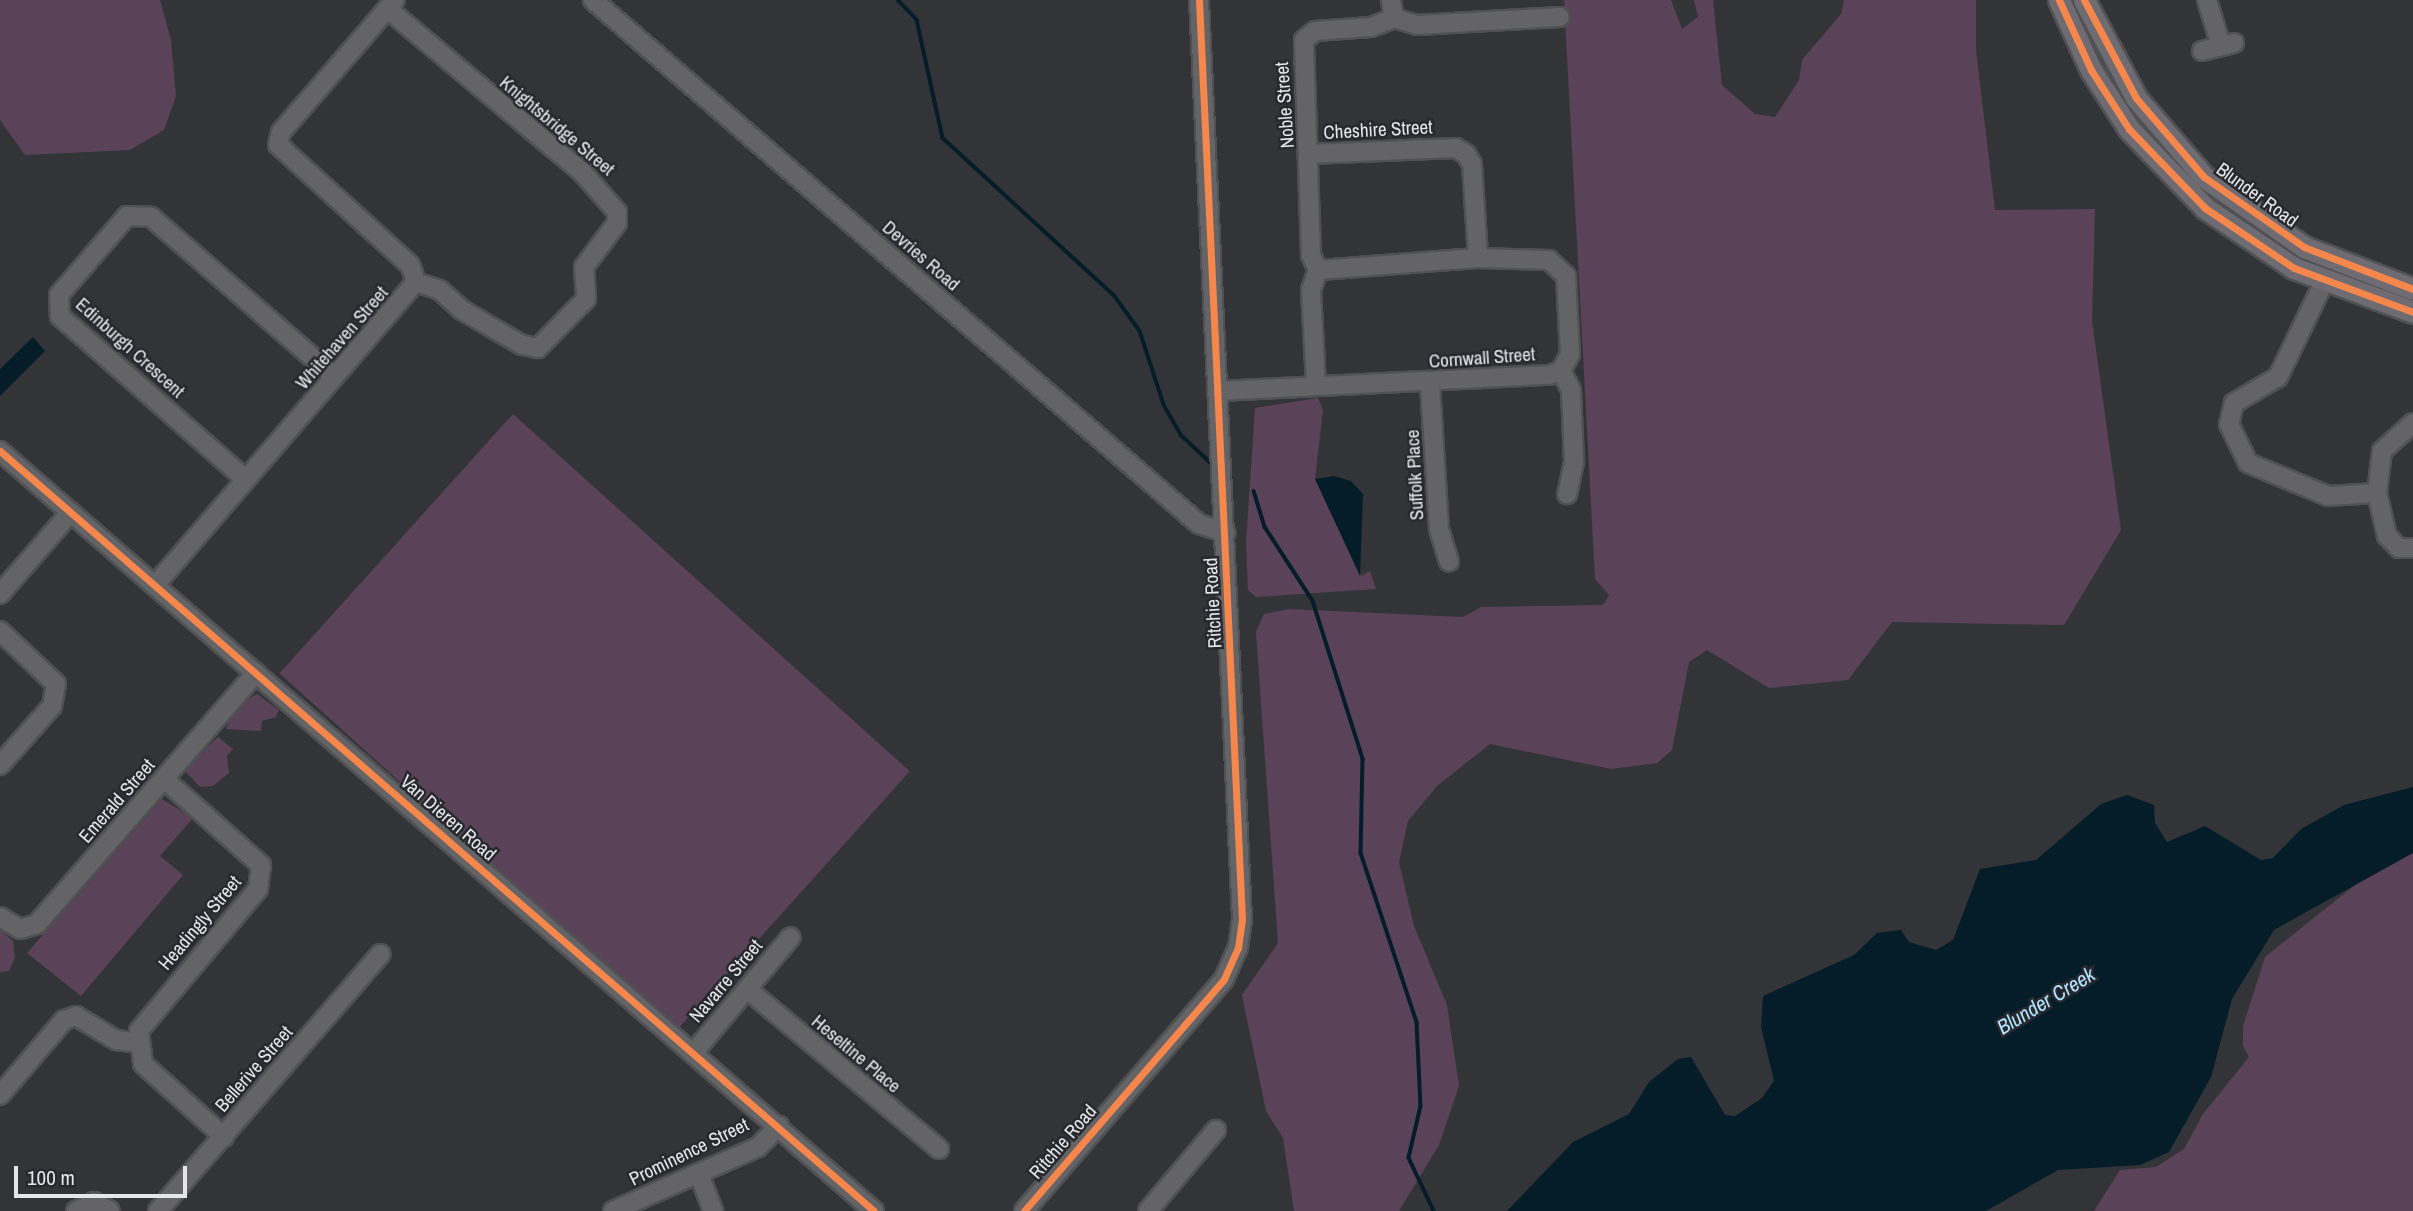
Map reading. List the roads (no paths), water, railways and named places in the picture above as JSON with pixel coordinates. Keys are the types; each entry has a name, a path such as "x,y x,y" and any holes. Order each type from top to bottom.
{"main road":[{"name":"Blunder Road","path":"2059,0 2100,85 2165,170 2244,238 2324,282 2413,312"},
{"name":"Blunder Road","path":"2084,0 2136,98 2204,177 2304,247 2413,289"}],"street":[{"name":"Devries Road","path":"593,0 1199,524 1226,533"},
{"name":"Ritchie Road","path":"1024,1211 1203,1004 1238,948 1243,883 1199,0"},
{"path":"2202,51 2227,44 2207,0"},
{"name":"Whitehaven Street","path":"156,584 239,490 243,477 416,282 410,265 278,145 281,132 393,6"},
{"name":"Knightsbridge Street","path":"393,6 582,172 617,212 617,223 584,267 586,299 538,348 522,345 439,290 416,282"},
{"name":"Noble Street","path":"1317,385 1311,290 1318,270 1311,256 1310,154 1304,40 1315,31 1371,27 1393,9 1417,25 1560,18"},
{"name":"Cheshire Street","path":"1310,154 1456,148 1466,154 1472,164 1478,258"},
{"name":"Edinburgh Crescent","path":"243,477 60,316 60,295 127,216 151,217 333,374"},
{"name":"Cornwall Street","path":"1219,391 1317,385 1430,385 1561,372 1570,354 1566,276 1558,265 1478,258 1318,270"},
{"path":"2324,282 2278,377 2234,403 2229,424 2248,463 2329,496 2377,493"},
{"path":"1561,372 1572,390 1574,462 1567,494"},
{"name":"Suffolk Place","path":"1430,385 1439,529 1449,562"},
{"path":"2413,423 2382,451 2377,493 2387,536 2399,548 2413,548"},
{"name":"Van Dieren Road","path":"0,451 874,1211"},
{"path":"0,594 71,512"},
{"path":"0,631 50,674 56,696 0,765"},
{"name":"Emerald Street","path":"0,916 20,929 37,924 256,673"},
{"name":"Headingly Street","path":"139,1043 146,1018 263,877 255,856 163,779"},
{"name":"Navarre Street","path":"694,1052 790,937"},
{"name":"Bellerive Street","path":"158,1211 225,1137 381,954"},
{"name":"Heseltine Place","path":"747,989 939,1149"},
{"path":"0,1096 64,1020 76,1016 116,1040 139,1043 143,1064 225,1137"},
{"name":"Prominence Street","path":"613,1211 758,1147 779,1126"},
{"path":"1148,1211 1216,1130"},
{"path":"699,1174 713,1211"},
{"path":"76,1211 93,1202 110,1211"}],"water":[{"path":"33,337 45,351 0,396 0,369"},
{"path":"1334,476 1351,481 1363,494 1360,576 1315,479"},
{"name":"Blunder Creek","path":"2413,787 2413,853 2274,930 2232,999 2211,1077 2169,1152 2140,1165 2058,1170 1986,1211 1507,1211 1573,1142 1629,1114 1649,1082 1678,1059 1691,1057 1725,1115 1735,1116 1762,1098 1774,1081 1761,1027 1763,996 1854,955 1877,933 1901,930 1909,942 1936,950 1953,940 1980,869 2036,860 2101,804 2127,795 2154,805 2155,823 2167,842 2205,826 2261,860 2273,858 2301,829 2344,805"}],"waterway":[{"path":"898,0 917,20 943,138 1114,295 1140,331 1164,405 1181,435 1210,462"},
{"path":"1254,491 1265,527 1313,601 1363,759 1361,853 1417,1022 1421,1106 1409,1158 1434,1211"}]}
